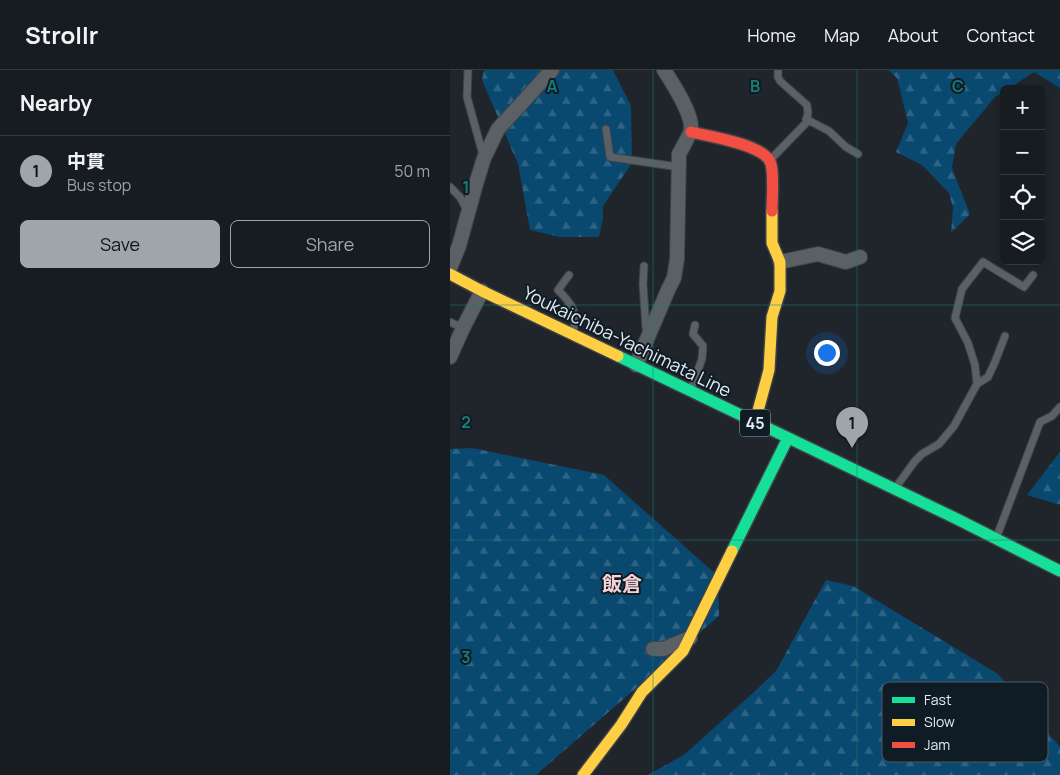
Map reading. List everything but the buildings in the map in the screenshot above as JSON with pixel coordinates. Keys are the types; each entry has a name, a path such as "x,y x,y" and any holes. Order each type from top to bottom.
{"street":[{"path":"450,268 459,246 484,158 498,129 552,70"},
{"path":"636,365 674,278 677,259 679,154 691,132 691,120 687,110 664,70"},
{"path":"691,132 759,151 769,158 772,166 772,243 780,262 780,291 772,317 769,370 755,422"},
{"path":"780,262 818,254 846,262 860,257"},
{"name":"Youkaichiba-Yachimata Line","path":"450,274 1060,571"},
{"path":"450,357 482,291"},
{"path":"583,775 642,692 683,651 788,438"},
{"path":"653,649 663,649 690,638"}],"lane":[{"path":"468,70 467,97 484,158"},
{"path":"770,161 806,123 808,113 807,105 780,81 778,70"},
{"path":"806,119 829,131 846,147 858,154"},
{"path":"606,128 610,157 679,167"},
{"path":"450,187 460,197 468,212"},
{"path":"977,384 975,365 968,343 955,318 962,289 983,262 1024,287 1033,275"},
{"path":"644,266 643,284 648,334"},
{"path":"569,275 558,290 570,302 575,315 572,334"},
{"path":"450,322 463,328"},
{"path":"690,391 702,359 703,346 693,334 695,325"},
{"path":"894,489 915,461 922,454 939,444 954,426 977,384 988,377 1005,336"},
{"path":"996,539 1040,422 1052,416 1060,407"}],"green space":[{"path":"484,70 613,70 631,106 632,163 603,206 603,218 599,237 559,237 530,230 518,164 482,80"},
{"path":"888,70 1060,70 1060,88 1034,72 1014,85 1000,85 1000,94 995,97 956,144 952,168 970,214 951,233 953,208 949,193 922,165 896,152 908,123 897,78"},
{"path":"472,448 604,475 718,576 719,616 536,775 450,775 450,449"},
{"path":"1060,452 1060,505 1027,495"},
{"path":"826,580 853,586 998,674 1005,682 882,682 882,762 1048,762 1048,733 1060,747 1060,775 648,775 685,754 776,671"}],"traffic: fast":[{"path":"618,356 957,519 1060,571"},
{"path":"732,551 788,438"}],"traffic: slow":[{"path":"755,422 769,370 772,317 780,291 780,262 772,243 772,211"},
{"path":"450,274 618,356"},
{"path":"583,775 621,725 642,692 683,651 732,551"}],"traffic: jam":[{"path":"691,132 736,142 767,157 771,164 772,174 772,211"}],"place":[{"name":"中貫","path":"852,448"}],"district":[{"name":"飯倉","path":"622,584"}]}
